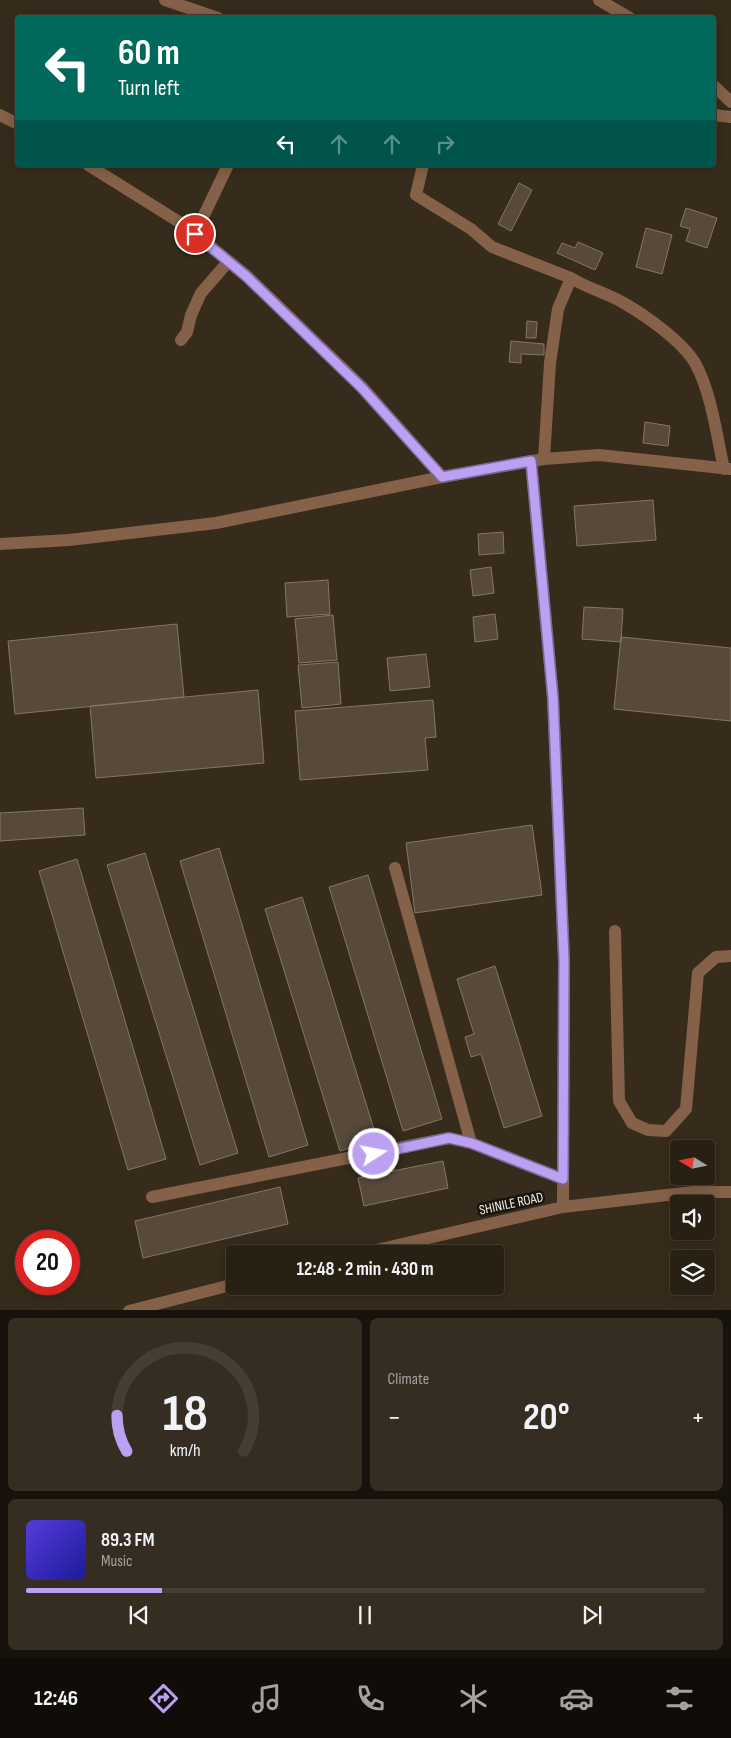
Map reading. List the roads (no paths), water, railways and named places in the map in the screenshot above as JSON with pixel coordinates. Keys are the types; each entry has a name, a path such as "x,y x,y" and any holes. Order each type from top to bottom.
{"street":[{"path":"165,0 209,15"},
{"path":"599,0 625,15"},
{"path":"716,88 731,102"},
{"path":"0,115 15,122"},
{"path":"716,115 731,117"},
{"path":"91,167 184,225 246,276 362,388 442,477"},
{"path":"195,234 227,167"},
{"path":"0,544 69,540 216,523 442,477 538,460 599,455 728,469 705,386 685,348 642,314 622,302 571,278 492,247 471,229 416,195 422,167"},
{"path":"181,340 187,332 191,315 201,292 228,262"},
{"path":"563,1207 564,960 553,698 538,460 558,309 571,278"},
{"path":"395,868 471,1143"},
{"path":"615,930 619,1100 632,1122 648,1130 666,1131 686,1109 698,973 716,957 731,956"},
{"path":"152,1197 449,1138 471,1143 563,1179"},
{"name":"SHINILE ROAD","path":"398,1245 563,1207 685,1193 731,1192"},
{"path":"129,1310 226,1286"}]}
